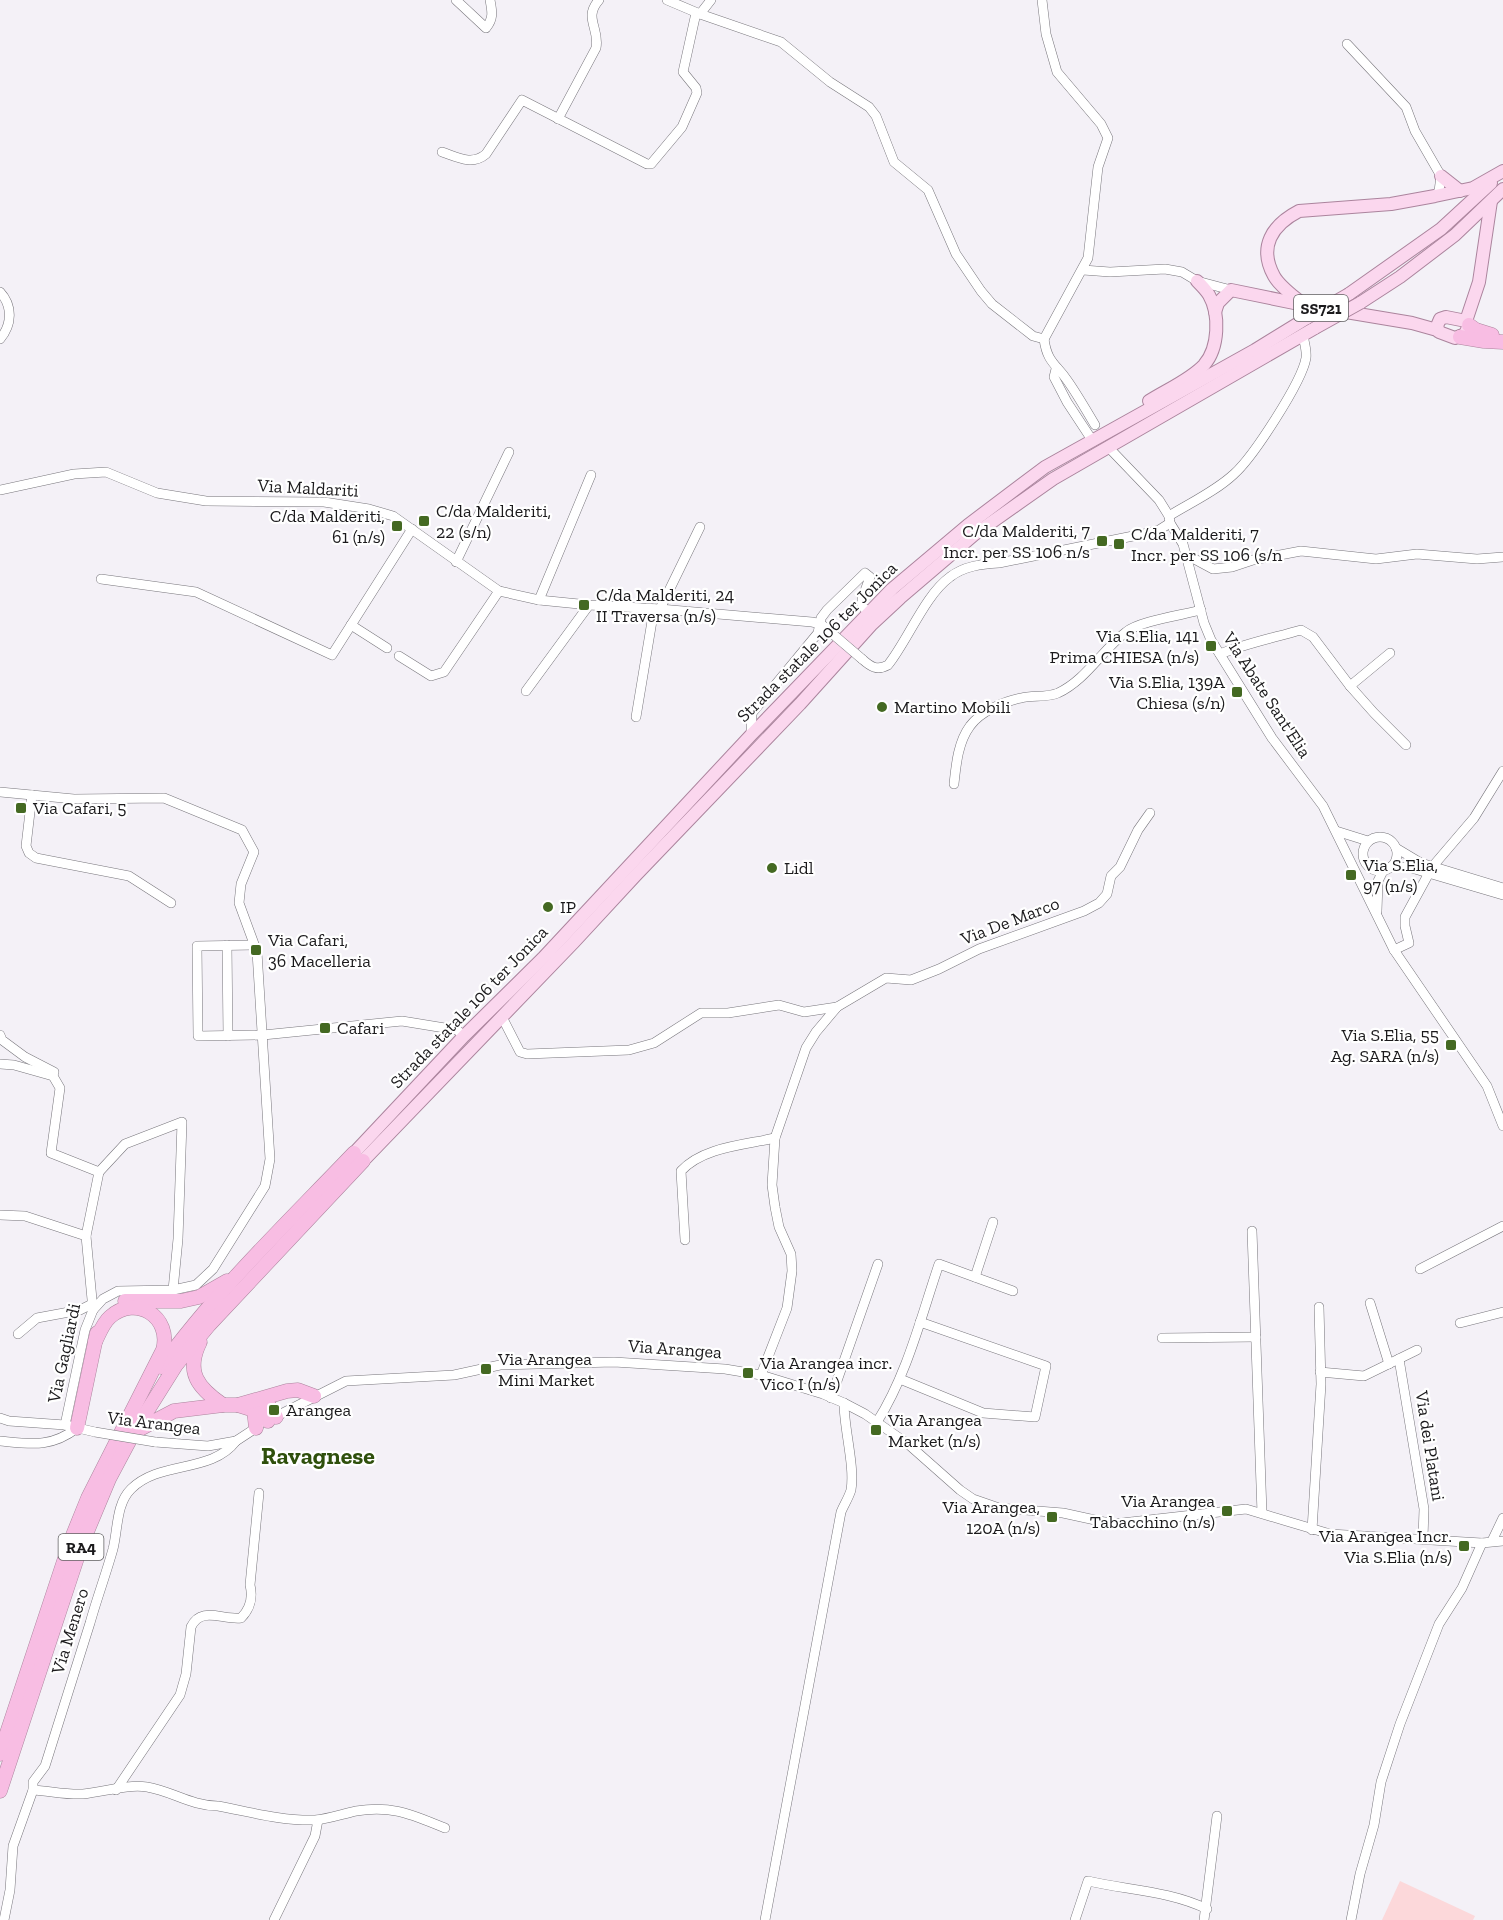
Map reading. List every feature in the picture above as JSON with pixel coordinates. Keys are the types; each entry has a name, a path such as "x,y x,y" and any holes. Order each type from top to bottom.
{"highway":[{"name":"SS721","path":"1467,323 1476,330 1492,335 1503,335"},
{"name":"SS721","path":"1460,337 1484,342 1503,342"},
{"name":"RA4","path":"0,1754 71,1540 88,1498 141,1395 180,1342 239,1273 358,1157"},
{"name":"RA4","path":"0,1791 81,1546 100,1498 134,1432 176,1365 358,1157"},
{"path":"71,1427 101,1319 112,1306 131,1300 169,1302 199,1297 239,1273"},
{"path":"95,1342 110,1317 123,1310 136,1307 151,1313 159,1321 165,1332 165,1341 141,1395"},
{"path":"209,1325 195,1354 194,1372 203,1389 223,1405"},
{"path":"257,1405 287,1391 298,1390 314,1396"},
{"path":"134,1432 174,1411 223,1405 270,1407 267,1422"},
{"path":"257,1405 267,1422"}],"main road":[{"path":"1308,317 1274,277 1266,255 1276,226 1287,217 1299,211 1391,204 1460,191 1473,188 1503,172"},
{"name":"Strada statale 106 ter Jonica","path":"358,1157 464,1036 543,958 751,735 892,589 968,525 1045,467 1255,350 1349,294 1441,229 1503,172"},
{"path":"1441,176 1460,191"},
{"name":"Strada statale 106 ter Jonica","path":"1308,317 1359,303 1400,277 1455,235 1503,189"},
{"path":"1460,337 1465,334 1479,282 1491,201"},
{"path":"1128,422 1131,412 1203,366 1210,355 1216,333 1215,312 1209,295 1197,280"},
{"path":"1215,312 1218,303 1231,290"},
{"name":"SS721","path":"1231,290 1308,317 1439,325"},
{"name":"Strada statale 106 ter Jonica","path":"358,1157 502,1017 801,704 872,624 908,590 975,534 1053,479 1303,335 1308,317"},
{"name":"SS721","path":"1439,325 1446,317 1467,323"},
{"name":"SS721","path":"1439,325 1445,335 1460,337"}],"street":[{"path":"456,0 486,27 492,21 490,0"},
{"path":"558,119 596,48 597,36 591,17 594,6 599,0"},
{"path":"667,0 680,3 698,14 781,42 830,82 869,106 876,116 894,162 928,190 956,254 981,291 992,304 1033,336 1044,339"},
{"path":"442,152 471,161 480,159 486,154 522,100 651,164 682,127 697,93 696,88 683,72 698,14 711,0"},
{"path":"1042,0 1046,34 1057,72 1101,124 1108,138 1098,167 1088,258 1044,339 1046,352 1056,369 1066,378 1095,425"},
{"path":"1347,44 1406,107 1415,131 1441,176 1439,190 1434,196"},
{"name":"SS721","path":"1083,270 1110,272 1165,269 1182,272 1197,280 1231,290"},
{"path":"0,292 9,305 10,318 7,332 0,339"},
{"path":"868,612 862,606 862,599 870,577 865,573 821,618 824,627 871,668 877,669 888,665 938,589 950,577 965,569 979,564 999,563 1159,530 1169,519 1225,481 1247,461 1292,390 1304,364 1306,355 1303,335"},
{"path":"1056,369 1054,377 1092,440"},
{"name":"Via Abate Sant'Elia","path":"1112,451 1159,500 1183,544 1211,640 1272,738 1323,806 1394,950 1487,1086 1503,1126"},
{"path":"456,562 509,452"},
{"name":"Via Maldariti","path":"0,490 74,474 106,472 157,493 206,501 324,502 369,508 393,516 499,591 539,600 657,609 824,627"},
{"path":"539,600 591,475"},
{"path":"636,717 657,609 700,527"},
{"path":"101,579 196,592 332,654 412,529"},
{"path":"1187,555 1213,569 1232,567 1253,560 1301,551 1376,559 1418,554 1477,559 1503,557"},
{"path":"399,656 431,676 444,672 499,591"},
{"path":"526,691 589,605"},
{"path":"954,784 957,761 966,732 970,725 984,715 999,705 1023,697 1039,697 1057,693 1077,681 1128,630 1201,610"},
{"path":"351,626 387,648"},
{"path":"751,735 752,713 824,627"},
{"path":"1220,654 1257,640 1301,630 1313,637 1350,686 1406,745"},
{"path":"1350,686 1390,653"},
{"path":"1394,950 1409,942 1405,917 1431,870 1474,818 1503,771"},
{"path":"0,792 74,799 164,798 242,830 254,852 241,884 239,903 257,952 270,1159 265,1186 213,1269 196,1285 173,1290 118,1291 93,1307 37,1318 18,1334"},
{"path":"32,795 26,846 29,853 36,858 129,876 171,903"},
{"name":"Via De Marco","path":"837,1007 886,978 911,980 979,949 1084,911 1099,903 1107,894 1111,876 1120,867 1138,830 1150,813"},
{"path":"1336,831 1368,841"},
{"name":"Via Abate Sant'Elia","path":"1336,831 1362,850"},
{"path":"1503,888 1431,870 1401,866 1373,870 1364,862 1362,850 1368,841 1380,836 1387,837 1396,848 1431,870 1503,895"},
{"path":"1388,869 1397,855 1396,848"},
{"name":"Via Abate Sant'Elia","path":"1378,881 1388,869"},
{"name":"Via Abate Sant'Elia","path":"1373,870 1378,881 1377,913"},
{"path":"226,945 228,1036"},
{"path":"254,945 197,946 198,1036 263,1035 402,1021 458,1030 464,1036"},
{"path":"502,1017 520,1052 538,1053 630,1050 654,1043 701,1013 745,1012 779,1005 804,1011 837,1007"},
{"path":"761,1375 787,1308 792,1271 791,1254 779,1227 772,1185 775,1138 806,1048 837,1007"},
{"path":"0,1035 2,1040 25,1057 54,1072 53,1076 60,1088 51,1153 99,1172 125,1144 182,1122 178,1239 173,1290"},
{"path":"0,1064 14,1065 53,1076"},
{"path":"685,1240 681,1172 687,1164 710,1152 775,1138"},
{"name":"Via Gagliardi","path":"71,1427 85,1330 93,1307 87,1236 99,1172"},
{"path":"0,1215 25,1216 87,1236"},
{"path":"975,1277 993,1222"},
{"path":"1420,1269 1503,1226"},
{"path":"1252,1231 1262,1513"},
{"path":"831,1398 878,1264"},
{"path":"877,1422 892,1399 900,1379 939,1264 1013,1291"},
{"path":"1370,1303 1389,1364"},
{"path":"1312,1530 1320,1372 1319,1307"},
{"path":"1460,1323 1503,1312"},
{"path":"900,1379 983,1413 1035,1418 1046,1366 920,1322"},
{"path":"1162,1338 1256,1337"},
{"path":"1320,1372 1364,1376 1417,1350"},
{"name":"Via dei Platani","path":"1399,1359 1424,1509 1423,1539"},
{"name":"Via Arangea","path":"0,1418 9,1421 71,1427 155,1442 208,1446 236,1441 314,1396 346,1381 454,1376 500,1365 614,1362 725,1369 761,1375 844,1403 877,1422 908,1444 973,1499 999,1508 1063,1513 1113,1524 1246,1509 1330,1534 1482,1543 1503,1541"},
{"path":"765,1920 841,1512 850,1491 851,1479 844,1403"},
{"path":"0,1441 33,1445 62,1440 71,1427"},
{"name":"Via Menero","path":"4,1920 10,1890 14,1846 33,1790 33,1782 45,1766 103,1581 113,1548 121,1503 130,1490 143,1480 172,1469 205,1463 229,1450 236,1441"},
{"path":"116,1790 180,1695 186,1674 191,1627 195,1619 201,1615 242,1618 246,1612 252,1594 250,1585 259,1493"},
{"path":"1492,1541 1503,1518"},
{"path":"1351,1920 1360,1874 1374,1825 1381,1782 1400,1724 1439,1624 1462,1588 1482,1543"},
{"path":"33,1790 68,1794 148,1787 207,1806 284,1818 318,1820 357,1811 392,1809 406,1812 445,1828"},
{"path":"1204,1920 1217,1816"},
{"path":"274,1920 315,1836 318,1820"},
{"path":"1075,1920 1088,1881 1168,1895 1207,1909"}],"shaded area":[{"path":"1400,1881 1475,1916 1473,1920 1382,1920"}],"place":[{"name":"C/da Malderiti, 22 (s/n)","path":"424,521"},
{"name":"C/da Malderiti, 61 (n/s)","path":"397,526"},
{"name":"C/da Malderiti, 7 Incr. per SS 106 n/s","path":"1102,541"},
{"name":"C/da Malderiti, 7 Incr. per SS 106 (s/n","path":"1119,544"},
{"name":"C/da Malderiti, 24 II Traversa (n/s)","path":"584,605"},
{"name":"Via S.Elia, 141 Prima CHIESA (n/s)","path":"1211,646"},
{"name":"Via S.Elia, 139A Chiesa (s/n)","path":"1237,692"},
{"name":"Martino Mobili","path":"882,707"},
{"name":"Via Cafari, 5","path":"21,808"},
{"name":"Lidl","path":"772,868"},
{"name":"Via S.Elia, 97 (n/s)","path":"1351,875"},
{"name":"IP","path":"548,907"},
{"name":"Via Cafari, 36 Macelleria","path":"256,950"},
{"name":"Cafari","path":"325,1028"},
{"name":"Via S.Elia, 55 Ag. SARA (n/s)","path":"1451,1045"},
{"name":"Via Arangea Mini Market","path":"486,1369"},
{"name":"Via Arangea incr. Vico I (n/s)","path":"748,1373"},
{"name":"Arangea","path":"274,1410"},
{"name":"Via Arangea Market (n/s)","path":"876,1430"},
{"name":"Via Arangea Tabacchino (n/s)","path":"1227,1511"},
{"name":"Via Arangea, 120A (n/s)","path":"1052,1517"},
{"name":"Via Arangea Incr. Via S.Elia (n/s)","path":"1464,1546"}],"district":[{"name":"Ravagnese","path":"318,1456"}]}
